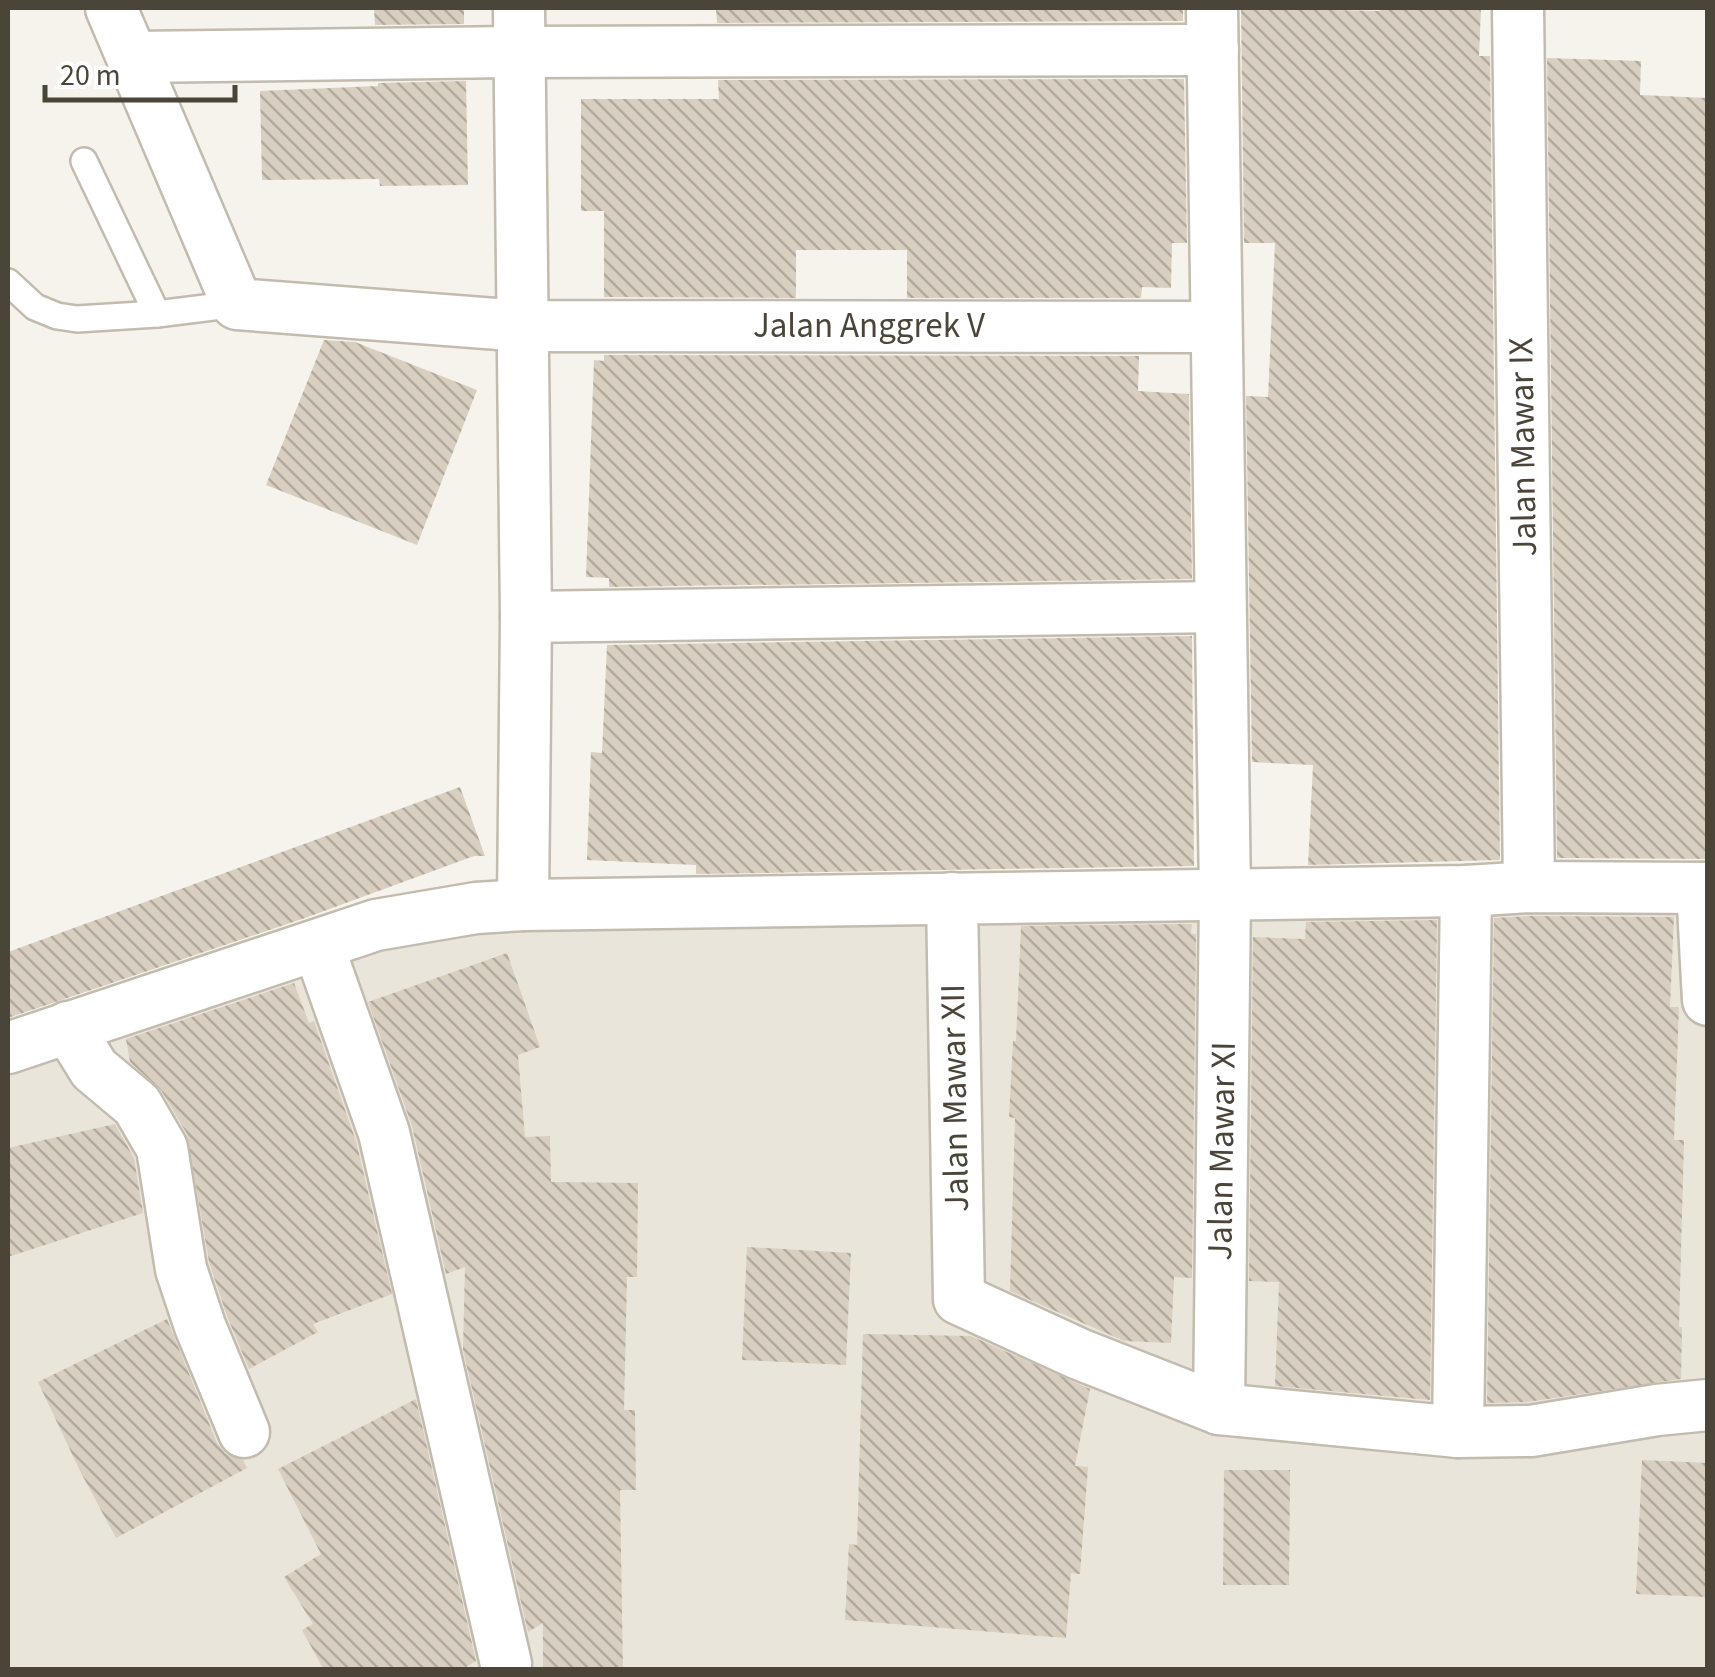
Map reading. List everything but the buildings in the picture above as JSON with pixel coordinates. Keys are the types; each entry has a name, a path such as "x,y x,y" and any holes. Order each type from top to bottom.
{"street":[{"path":"111,8 237,304"},
{"name":"Jalan Mawar IX","path":"1518,8 1529,887"},
{"path":"133,57 519,30 1212,29"},
{"name":"Jalan Mawar XI","path":"1212,29 1225,894 1219,1409"},
{"path":"519,30 526,617 523,904"},
{"name":"Jalan Anggrek V","path":"237,304 523,326 1216,327"},
{"path":"526,617 1220,607"},
{"path":"8,1048 376,926 476,908 523,904 1529,887 1705,888 1708,1000"},
{"path":"1458,1432 1466,891"},
{"name":"Jalan Mawar XII","path":"952,898 959,1299 1078,1354 1219,1409"},
{"path":"318,946 384,1133 506,1664"},
{"path":"68,1027 94,1069 136,1105 162,1148 180,1270 244,1432"},
{"path":"1219,1409 1458,1432 1531,1431 1657,1410 1708,1406"}],"lane":[{"path":"84,161 158,314"},
{"path":"8,282 35,307 57,316 99,319 237,304"}],"shaded area":[{"path":"1707,888 1707,1669 8,1669 8,1048 376,925"}]}
